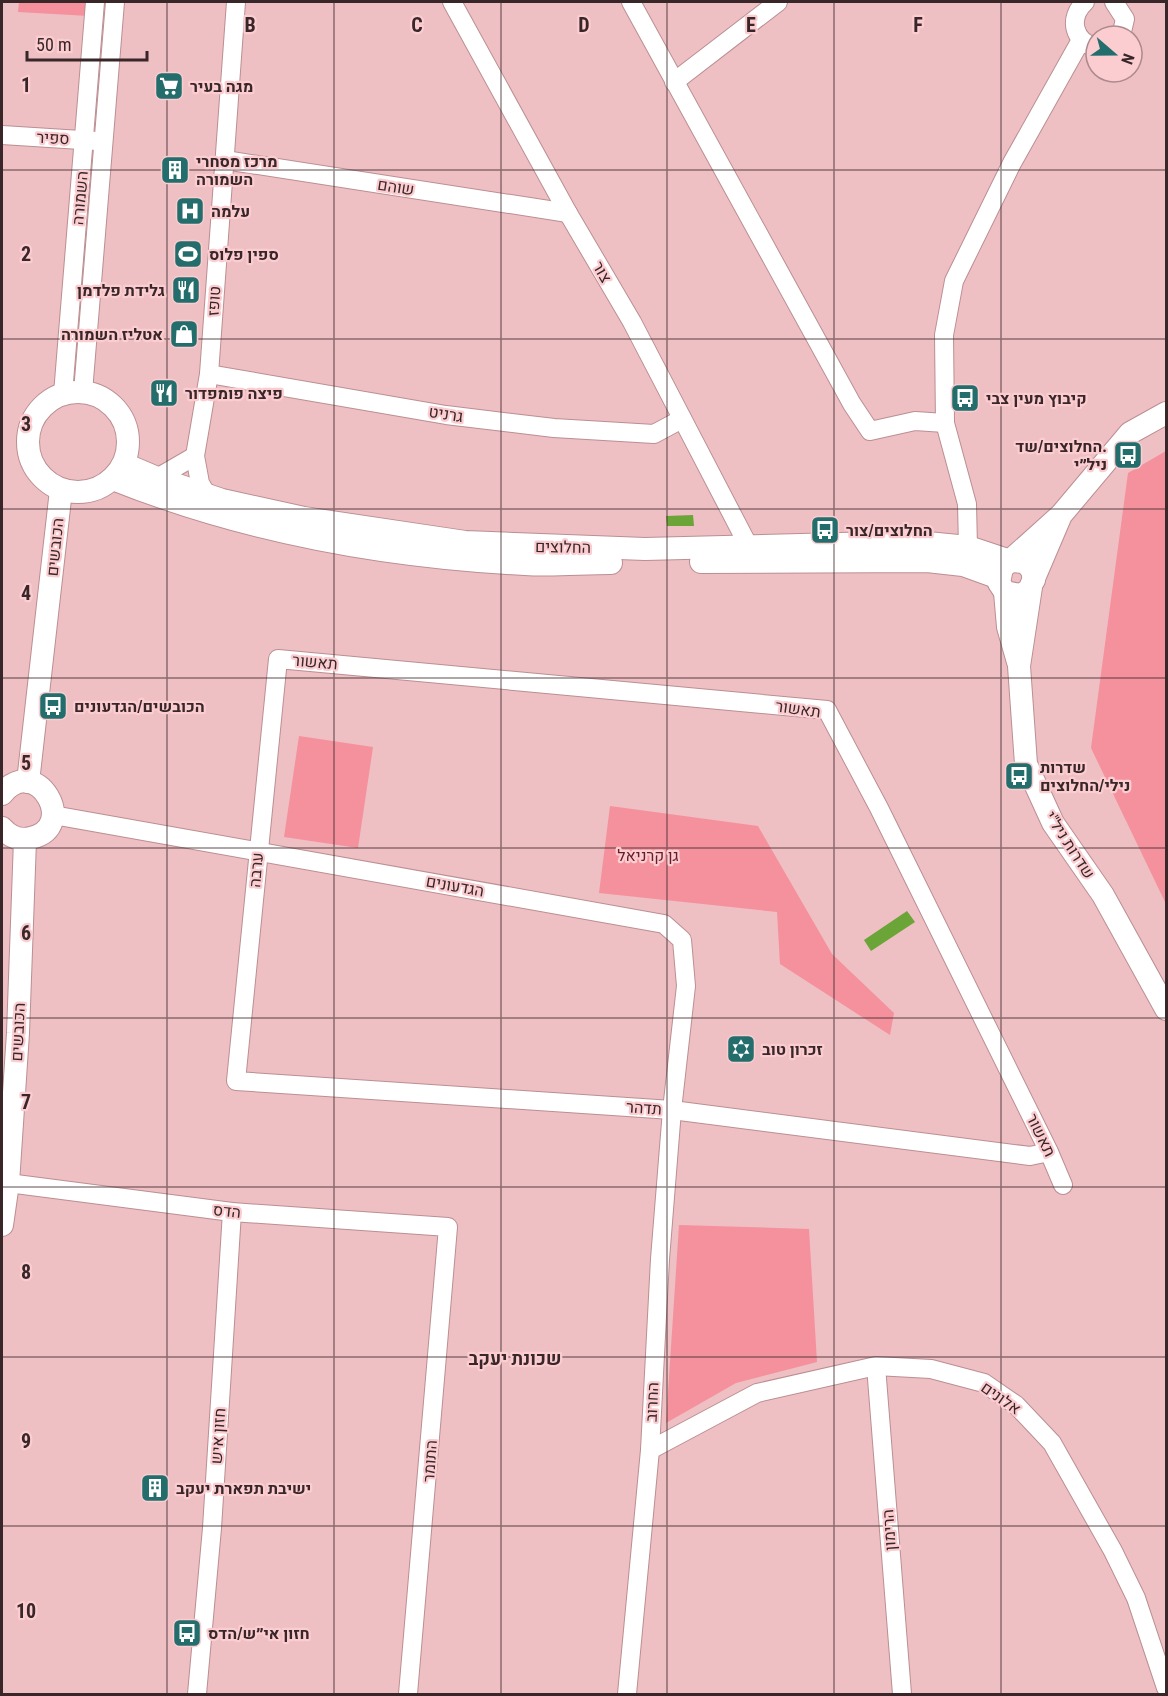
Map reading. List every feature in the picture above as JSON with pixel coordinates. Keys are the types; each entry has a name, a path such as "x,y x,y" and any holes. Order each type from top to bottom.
{"street":[{"name":"השמורה","path":"73,393 85,140 95,2"},
{"name":"השמורה","path":"73,393 105,141 115,2"},
{"name":"טופז","path":"207,495 200,483 195,456 209,374 236,2"},
{"name":"צור","path":"452,2 567,213 632,322 748,545"},
{"path":"632,2 674,82 870,431 915,421 945,423"},
{"path":"674,82 778,2"},
{"path":"1079,3 1074,20 1077,34 1084,40"},
{"path":"1118,3 1125,19 1124,24"},
{"path":"965,556 967,504 945,423 944,335 954,281 1012,163 1084,52"},
{"name":"ספיר","path":"2,135 105,141"},
{"name":"שוהם","path":"225,160 567,213"},
{"name":"גרניט","path":"209,374 446,415 554,429 654,434 682,419"},
{"path":"73,393 104,399 122,417 128,441 118,472 99,489 86,493 61,490 48,484 38,474 27,447 28,433 44,404 73,393"},
{"name":"שדרות ניל\"י","path":"1167,413 1130,433 1061,515 1004,577 1008,627 1019,666 1026,764 1053,823 1103,896 1167,1009"},
{"path":"157,478 195,456"},
{"name":"החלוצים","path":"118,472 157,478 207,495 304,518 465,542 645,549 885,542 965,556 1004,577 1025,562 1032,570 1033,584"},
{"name":"החלוצים","path":"118,472 170,500 280,531 412,554 526,564 888,560 965,556"},
{"name":"הכובשים","path":"28,782 61,490"},
{"name":"שדרות ניל\"י","path":"1019,666 1033,584 1061,515"},
{"path":"1004,577 1020,596 1033,584"},
{"name":"ערבה","path":"236,1082 278,658"},
{"name":"תאשור","path":"278,658 827,710 884,818 1049,1152 1063,1185"},
{"path":"2,794 10,786 28,782 44,790 53,806 53,815 43,832 25,840 16,838 2,828"},
{"name":"הגדעונים","path":"53,815 664,924 682,940 686,986 672,1110"},
{"name":"הכובשים","path":"2,1225 8,1183 18,1033 25,840"},
{"name":"תדהר","path":"236,1082 672,1110 1030,1156 1049,1152"},
{"name":"החרוב","path":"627,1695 650,1450 660,1259 672,1110"},
{"name":"הדס","path":"8,1183 232,1212 448,1227"},
{"name":"חזון איש","path":"197,1695 212,1528 232,1212"},
{"name":"התומר","path":"408,1695 448,1227"},
{"name":"אלונים","path":"650,1450 757,1394 876,1366 931,1369 984,1383 1016,1405 1052,1443 1113,1551 1136,1598 1167,1688"},
{"name":"הרימון","path":"876,1366 902,1695"}],"green space":[{"path":"19,2 90,2 89,16 18,12"},
{"path":"1166,451 1166,904 1091,748 1128,473"},
{"path":"299,736 373,747 358,848 284,837"},
{"name":"גן קרניאל","path":"610,806 758,826 832,954 894,1013 890,1035 780,964 777,912 599,893"},
{"path":"679,1225 809,1229 817,1362 736,1383 666,1423"}],"shaded area":[{"path":"693,515 694,526 667,526 666,516"},
{"path":"907,911 915,922 871,951 864,940"}],"place":[{"name":"מגה בעיר","path":"169,86"},
{"name":"מרכז מסחרי השמורה","path":"175,170"},
{"name":"עלמה","path":"190,211"},
{"name":"ספין פלוס","path":"188,254"},
{"name":"גלידת פלדמן","path":"186,290"},
{"name":"אטליז השמורה","path":"184,334"},
{"name":"פיצה פומפדור","path":"164,393"},
{"name":"קיבוץ מעין צבי","path":"965,398"},
{"name":"החלוצים/שד. ניל״י","path":"1128,455"},
{"name":"החלוצים/צור","path":"825,530"},
{"name":"הכובשים/הגדעונים","path":"53,706"},
{"name":"שדרות נילי/החלוצים","path":"1019,776"},
{"name":"זכרון טוב","path":"741,1049"},
{"name":"ישיבת תפארת יעקב","path":"155,1488"},
{"name":"חזון אי״ש/הדס","path":"187,1633"}],"district":[{"name":"שכונת יעקב","path":"515,1358"}]}
